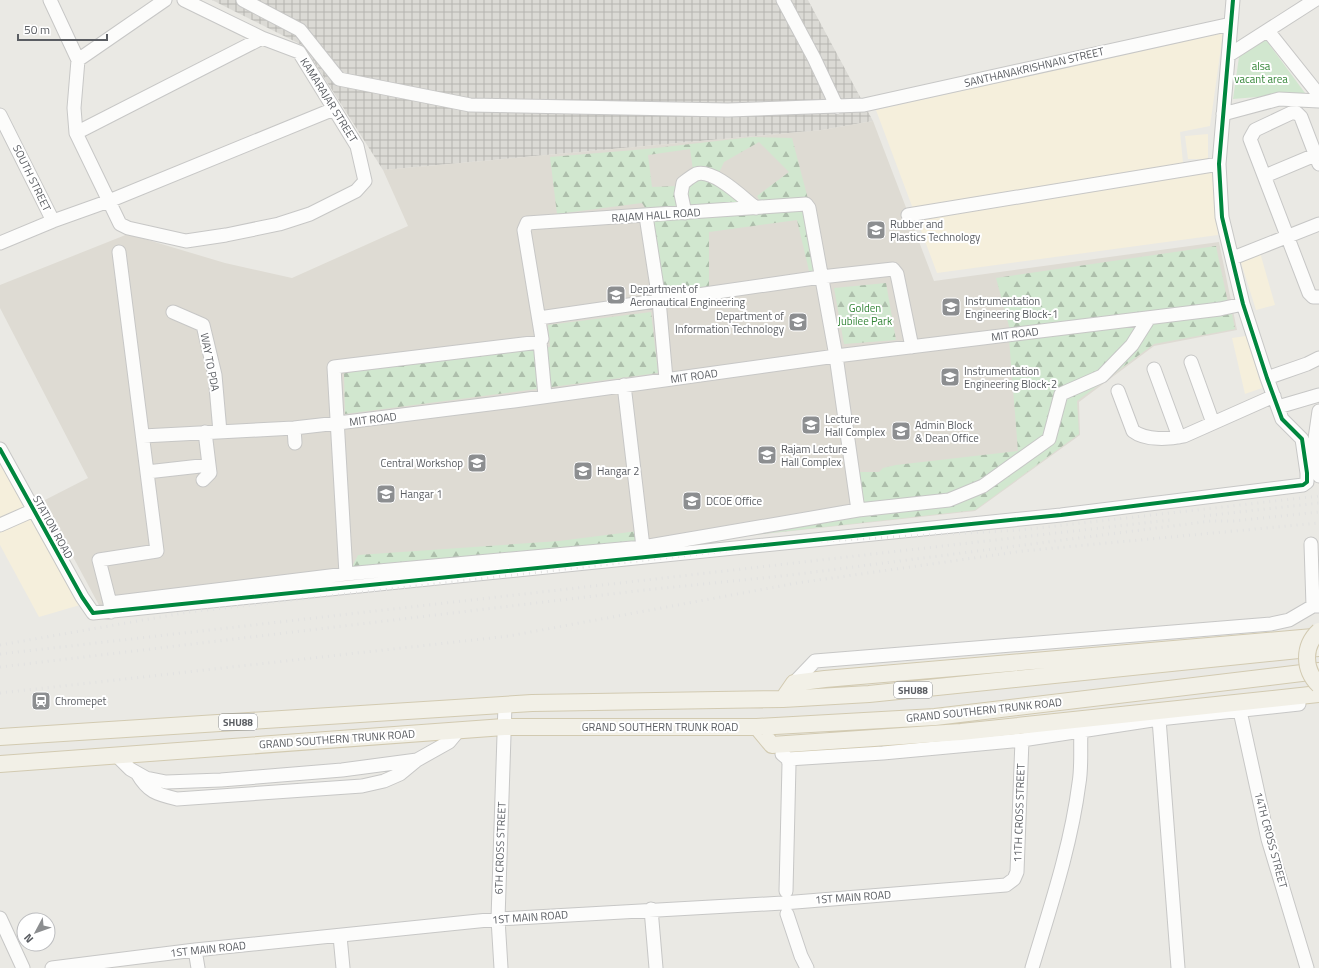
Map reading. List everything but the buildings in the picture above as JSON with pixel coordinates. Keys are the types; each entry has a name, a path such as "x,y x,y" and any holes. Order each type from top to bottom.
{"main road":[{"path":"783,698 794,683 825,679 1318,635"},
{"path":"1318,635 1308,647 1306,658 1308,669 1314,680 1319,685"},
{"name":"GRAND SOUTHERN TRUNK ROAD","path":"0,737 532,703 783,698 877,693 1318,635"},
{"name":"GRAND SOUTHERN TRUNK ROAD","path":"0,764 504,727 757,727 935,717 1319,670"},
{"path":"757,727 772,745 824,742 961,732 1319,694"}],"street":[{"path":"50,0 78,60 74,108 76,133 109,201"},
{"path":"78,60 165,0"},
{"name":"KAMARAJAR STREET","path":"109,201 120,224 128,228 186,241 279,224 310,214 356,191 365,181 357,146 299,52 262,38 184,0"},
{"name":"SANTHANAKRISHNAN STREET","path":"243,0 300,30 339,79 470,105 728,110 864,105 1231,24"},
{"path":"783,0 814,58 836,107"},
{"path":"110,607 1053,516 1303,485 1307,482 1307,473 1302,438 1278,407 1267,378 1243,304 1222,217 1219,164 1233,0"},
{"path":"1229,55 1315,0"},
{"path":"1268,31 1319,95"},
{"path":"76,133 262,38"},
{"path":"1224,114 1279,99 1319,101"},
{"path":"0,243 53,221 109,201 334,109"},
{"path":"1265,176 1317,159 1301,117 1297,113 1291,113 1255,130 1250,139 1309,293 1313,297 1319,297"},
{"name":"SOUTH STREET","path":"0,115 53,221"},
{"path":"908,215 1219,164"},
{"path":"685,213 681,194 683,183 696,174 705,173 722,181 756,208"},
{"name":"RAJAM HALL ROAD","path":"545,396 540,342 542,339 524,230 525,225 530,223 804,204 808,206 836,356 858,510"},
{"path":"646,216 658,300 666,379"},
{"path":"1233,258 1319,224"},
{"path":"110,607 99,560 156,551 143,436 119,252"},
{"path":"539,318 821,277 890,269 896,271 912,347"},
{"name":"MIT ROAD","path":"143,436 294,428 338,423 836,356 1220,309 1243,304"},
{"name":"WAY TO PDA","path":"173,312 203,325 215,375 220,432"},
{"path":"110,607 346,574 643,547 858,510 949,500 983,486 1049,439 1061,394 1102,376 1132,345 1149,318"},
{"path":"346,574 334,367 540,342"},
{"path":"1267,378 1307,364 1319,358"},
{"path":"1191,362 1214,423"},
{"path":"1154,369 1180,437"},
{"path":"624,385 643,547"},
{"path":"1118,391 1131,428 1138,434 1174,438 1214,423 1319,395"},
{"path":"1319,411 1314,446 1319,476"},
{"path":"294,428 295,443"},
{"path":"203,480 210,473 205,432"},
{"name":"STATION ROAD","path":"0,449 93,613 110,607"},
{"path":"147,472 209,464"},
{"path":"0,525 34,510"},
{"path":"794,683 815,661 1271,624 1289,620 1316,606 1311,544"},
{"path":"772,745 788,759 883,753 1022,740 1159,719 1319,702"},
{"name":"6TH CROSS STREET","path":"501,968 498,919 505,705"},
{"name":"14TH CROSS STREET","path":"1240,711 1268,839 1307,968"},
{"path":"1159,719 1178,968"},
{"path":"138,773 145,786 156,794 177,799 223,797 362,786 384,781 400,774 417,760 448,742 459,730"},
{"path":"1032,968 1054,894 1080,782 1080,731"},
{"name":"11TH CROSS STREET","path":"1010,884 1017,872 1022,740"},
{"path":"116,755 130,769 146,778 166,782 221,780 342,770 417,760"},
{"path":"786,891 788,759"},
{"name":"1ST MAIN ROAD","path":"52,968 195,950 498,919 651,909 783,903 1010,884"},
{"path":"651,909 656,968"},
{"path":"787,914 801,956 807,968"},
{"path":"0,918 23,968"},
{"path":"340,936 343,968"},
{"path":"195,950 198,968"}],"shaded area":[{"path":"212,0 808,0 873,121 822,130 383,170 304,46"},
{"path":"1223,33 1210,126 1180,132 1184,173 1213,170 1218,235 937,273 876,110"},
{"path":"873,121 934,281 1219,242 1237,330 1154,346 1079,402 1080,435 975,511 100,607 43,501 88,478 0,308 0,285 128,234 225,263 292,278 408,226 383,170 822,130"},
{"path":"1208,134 1208,159 1188,159 1185,136"},
{"path":"1259,249 1275,305 1256,310 1238,253"},
{"path":"1246,336 1262,388 1245,394 1232,338"},
{"path":"0,458 80,605 39,617 0,545"}],"green space":[{"name":"alsa vacant area","path":"1263,36 1305,93 1233,99 1239,57"},
{"path":"752,137 792,138 808,199 761,203 757,196 789,172 759,142 724,162 719,173 693,170 690,149 648,155 652,187 678,186 681,210 648,212 642,203 557,214 550,157 647,149"},
{"path":"705,176 748,206 688,210 683,194 690,183"},
{"path":"804,208 817,274 810,275 797,220 709,232 709,288 660,295 650,220"},
{"path":"1216,246 1228,303 1010,330 996,278"},
{"name":"Golden Jubilee Park","path":"886,283 896,340 844,344 834,288"},
{"path":"1231,309 1235,329 1154,344 1077,401 1079,434 975,510 648,547 950,504 1052,441 1063,397 1104,377 1151,320"},
{"path":"651,312 658,373 345,414 344,373 550,347 548,325"},
{"path":"1143,324 1100,372 1059,389 1045,436 980,483 947,495 862,505 859,472 879,472 883,468 896,465 1018,451 1009,339"},
{"path":"638,531 638,544 351,569 358,555 559,541"}],"railway":[{"path":"0,645 189,612 804,542 1020,530 1319,496"},
{"path":"1204,516 1319,503"},
{"path":"0,667 645,590 791,575 1211,521 1234,521 1319,512"},
{"path":"0,654 1170,520"},
{"path":"0,693 509,636 797,583 1023,551 1319,523"}],"cycle path":[{"path":"0,449 82,597 93,613 1061,515 1303,485 1307,482 1307,473 1302,439 1282,419 1267,378 1243,304 1222,217 1219,164 1233,0"}],"place":[{"name":"Rubber and Plastics Technology","path":"876,230"},
{"name":"Department of Aeronautical Engineering","path":"616,295"},
{"name":"Instrumentation Engineering Block-1","path":"951,307"},
{"name":"Department of Information Technology","path":"798,322"},
{"name":"Instrumentation Engineering Block-2","path":"950,377"},
{"name":"Lecture Hall Complex","path":"811,425"},
{"name":"Admin Block & Dean Office","path":"901,431"},
{"name":"Rajam Lecture Hall Complex","path":"767,455"},
{"name":"Central Workshop","path":"477,463"},
{"name":"Hangar 2","path":"583,471"},
{"name":"Hangar 1","path":"386,494"},
{"name":"DCOE Office","path":"692,501"},
{"name":"Chromepet","path":"41,701"}]}
